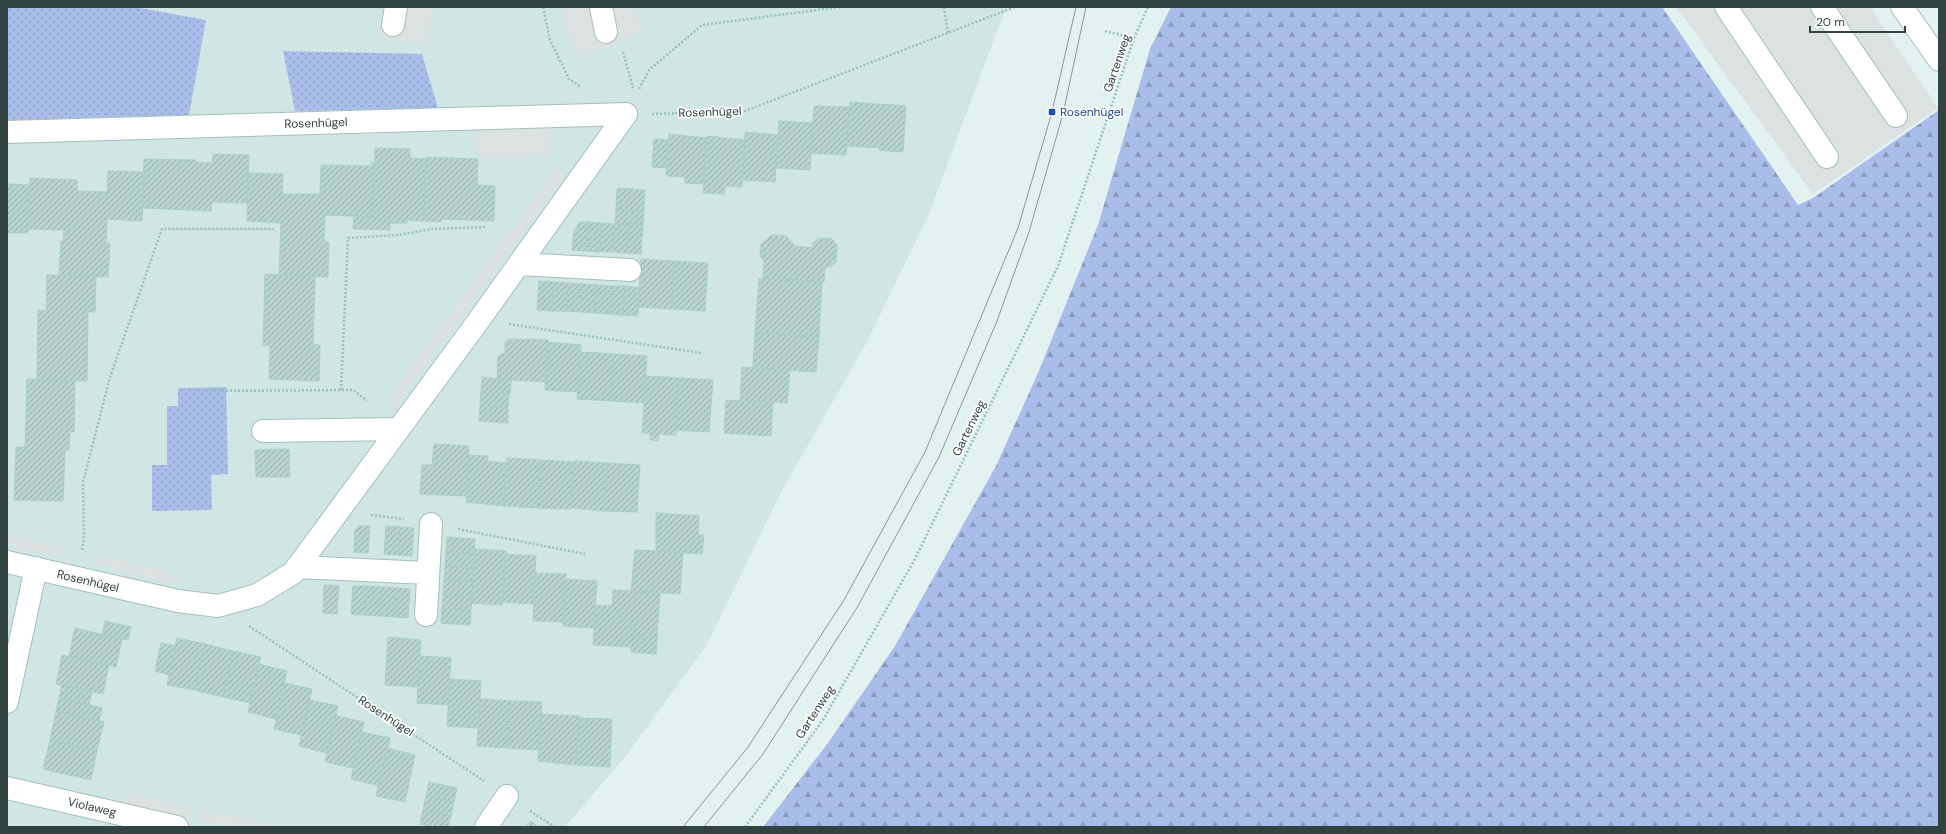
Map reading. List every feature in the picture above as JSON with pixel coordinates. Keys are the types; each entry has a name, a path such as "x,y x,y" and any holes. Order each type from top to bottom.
{"street":[{"path":"601,7 606,32"},
{"path":"1726,7 1827,157"},
{"path":"1822,7 1896,116"},
{"path":"1902,7 1939,60"},
{"name":"Rosenhügel","path":"7,132 631,105"},
{"name":"Rosenhügel","path":"7,562 178,601 218,606 256,595 293,573 479,320 631,105"},
{"path":"519,264 630,270"},
{"path":"264,431 399,429"},
{"path":"426,616 431,524"},
{"path":"297,567 428,573"},
{"path":"7,702 36,568"},
{"name":"Violaweg","path":"7,788 177,827"},
{"path":"486,827 507,796"}],"path":[{"path":"543,7 550,40 569,79 588,91"},
{"path":"631,105 649,70 702,25 840,7"},
{"path":"944,7 948,33"},
{"path":"1004,11 1005,7"},
{"name":"Rosenhügel","path":"631,105 745,111 1015,7"},
{"name":"Gartenweg","path":"745,827 823,720 915,559 1058,266 1134,38 1148,7"},
{"path":"1105,31 1134,38"},
{"path":"606,32 621,43 631,105"},
{"path":"341,390 348,238 398,235 432,229 486,227"},
{"path":"77,579 84,539 83,482 110,377 162,229 274,229"},
{"path":"479,320 701,353"},
{"path":"210,391 353,390 399,429"},
{"path":"339,511 431,524 585,554"},
{"name":"Rosenhügel","path":"218,606 555,827"}],"shaded area":[{"path":"7,7 1006,7 929,214 868,340 779,496 707,645 625,757 565,827 7,827"},
{"path":"384,7 434,7 427,45 379,37"},
{"path":"564,7 636,7 643,32 577,58 564,23"},
{"path":"1676,7 1870,7 1938,108 1813,194"},
{"path":"550,128 550,156 478,158 477,130"},
{"path":"557,167 565,173 391,411 392,393"},
{"path":"7,535 65,548 63,558 7,545"},
{"path":"98,555 172,572 181,585 95,565"},
{"path":"130,793 192,807 189,818 127,804"},
{"path":"202,809 265,823 265,827 231,827 199,820"}],"green space":[{"path":"7,7 134,7 206,20 189,115 7,120"},
{"path":"1171,7 1662,7 1798,205 1813,198 1939,110 1939,827 763,827 828,743 895,646 996,466 1038,373 1098,225 1150,49"},
{"path":"283,51 422,54 438,108 295,111"},
{"path":"226,387 228,474 211,475 212,510 152,511 152,465 167,465 167,406 178,406 178,388"}],"building":[{"path":"850,102 906,106 903,152 879,150 880,148 847,146"},
{"path":"814,106 849,107 846,155 811,153"},
{"path":"779,121 813,123 810,170 776,168"},
{"path":"745,132 778,135 775,182 742,180"},
{"path":"669,134 706,138 704,184 685,183 685,177 666,176"},
{"path":"707,136 745,140 742,187 725,186 725,194 703,193"},
{"path":"654,139 668,140 666,168 652,167"},
{"path":"375,148 410,149 410,158 426,159 424,221 407,220 407,223 390,223 390,230 353,229 354,216 373,217"},
{"path":"213,154 249,155 247,203 212,202 211,211 142,208 144,159 196,160 196,162 212,163"},
{"path":"426,157 478,159 477,185 495,186 494,221 442,219 441,222 424,221"},
{"path":"371,163 375,163 373,217 325,215 324,242 329,242 328,277 279,275 281,223 247,221 248,173 283,174 282,194 320,194 321,165 371,166"},
{"path":"108,171 144,172 142,221 107,219 106,243 110,243 108,277 59,275 61,241 63,242 64,230 28,229 30,178 77,180 77,191 107,192"},
{"path":"7,184 30,185 28,233 7,233"},
{"path":"617,188 645,190 644,211 616,209"},
{"path":"616,209 644,211 643,225 615,224"},
{"path":"580,222 588,222 586,251 572,250 574,231"},
{"path":"588,222 601,223 600,252 586,251"},
{"path":"601,223 615,224 613,252 600,252"},
{"path":"615,224 629,224 627,253 613,252"},
{"path":"629,224 643,225 641,254 627,253"},
{"path":"772,235 786,236 795,246 813,248 813,243 819,238 832,239 837,245 836,262 831,267 825,267 824,282 763,278 764,261 760,256 761,244"},
{"path":"641,259 674,261 672,309 638,307"},
{"path":"674,261 708,263 705,311 672,309"},
{"path":"265,274 315,276 313,345 320,345 319,381 269,379 270,345 263,346"},
{"path":"47,275 96,276 95,312 88,312 87,381 37,380 38,310 46,311"},
{"path":"759,278 822,282 819,337 755,333"},
{"path":"539,281 554,282 552,311 537,310"},
{"path":"554,282 568,283 566,311 552,311"},
{"path":"568,283 582,284 580,312 566,311"},
{"path":"582,284 596,285 594,313 580,312"},
{"path":"596,285 611,286 609,314 594,313"},
{"path":"611,286 625,286 623,315 609,314"},
{"path":"625,286 639,288 638,316 623,315"},
{"path":"755,333 819,337 816,372 753,368"},
{"path":"509,339 548,340 545,382 497,379 498,356 505,353 505,342"},
{"path":"547,342 581,345 578,392 545,390"},
{"path":"581,352 614,354 611,401 577,399"},
{"path":"614,354 647,356 644,403 611,401"},
{"path":"742,367 790,370 787,403 740,400"},
{"path":"646,376 679,378 676,435 659,434 658,441 650,440 650,433 642,433"},
{"path":"482,377 511,380 510,394 481,392"},
{"path":"679,378 713,380 709,432 676,430"},
{"path":"27,379 75,381 74,432 70,432 69,450 65,450 63,501 14,500 16,447 25,447"},
{"path":"481,392 509,394 508,408 480,406"},
{"path":"726,400 773,403 771,436 724,433"},
{"path":"480,406 508,408 508,423 479,421"},
{"path":"434,444 469,446 466,496 420,494 422,465 432,465"},
{"path":"289,449 290,477 256,477 255,450"},
{"path":"469,455 488,456 488,461 506,463 504,506 466,502"},
{"path":"507,458 540,460 537,508 504,506"},
{"path":"540,460 573,462 571,509 537,508"},
{"path":"574,461 607,463 604,511 571,508"},
{"path":"607,463 640,465 637,512 604,511"},
{"path":"656,513 699,516 698,535 704,535 702,554 656,551"},
{"path":"359,526 370,526 368,553 354,552 355,530"},
{"path":"386,526 400,527 398,555 384,554"},
{"path":"400,527 414,528 412,556 398,555"},
{"path":"447,537 475,539 474,554 446,552"},
{"path":"475,549 506,551 502,605 471,603"},
{"path":"635,550 683,552 680,594 631,591"},
{"path":"446,552 474,554 473,568 445,566"},
{"path":"505,554 536,556 533,604 503,602"},
{"path":"445,566 473,568 473,582 444,580"},
{"path":"535,573 566,574 563,622 533,621"},
{"path":"566,579 597,581 594,628 563,626"},
{"path":"444,580 473,582 472,597 443,595"},
{"path":"324,585 339,586 337,614 323,613"},
{"path":"353,586 367,586 365,615 351,614"},
{"path":"367,586 382,587 380,616 365,615"},
{"path":"382,587 396,588 394,617 380,616"},
{"path":"396,588 410,589 408,618 394,617"},
{"path":"613,590 660,593 656,654 612,606"},
{"path":"443,595 472,597 471,610 442,609"},
{"path":"596,605 612,606 656,654 631,652 631,647 593,645"},
{"path":"442,609 471,610 470,625 441,623"},
{"path":"105,621 131,627 128,640 102,635"},
{"path":"75,628 122,639 116,667 69,656"},
{"path":"388,637 421,640 418,687 385,685"},
{"path":"177,638 205,644 194,690 167,685"},
{"path":"161,643 176,646 169,675 155,671"},
{"path":"205,644 233,651 223,697 194,690"},
{"path":"233,651 261,657 250,703 223,697"},
{"path":"62,655 109,665 103,694 56,684"},
{"path":"420,656 451,658 448,705 417,703"},
{"path":"259,664 287,671 276,719 248,712"},
{"path":"450,679 481,681 478,728 447,726"},
{"path":"285,683 312,689 302,735 274,729"},
{"path":"62,685 92,691 89,705 59,698"},
{"path":"59,698 102,708 99,721 56,711"},
{"path":"480,699 511,701 508,748 477,746"},
{"path":"310,700 338,706 327,753 299,746"},
{"path":"511,701 542,702 538,750 508,748"},
{"path":"56,711 104,722 97,751 50,740"},
{"path":"541,714 579,716 576,765 538,761"},
{"path":"336,716 364,722 353,768 325,762"},
{"path":"579,718 612,719 610,767 576,765"},
{"path":"362,732 390,738 379,786 351,779"},
{"path":"50,740 97,751 91,780 43,769"},
{"path":"387,748 415,755 405,802 376,796"},
{"path":"429,782 457,788 454,802 426,796"},
{"path":"426,796 454,802 451,816 423,810"},
{"path":"423,810 451,816 448,827 433,827 420,824"},
{"path":"531,821 538,827 525,827"}],"tram line":[{"path":"683,827 748,747 844,600 925,452 1018,228 1052,112 1076,7"},
{"path":"704,827 763,754 858,606 939,457 997,321 1029,232 1063,114 1086,7"}],"place":[{"name":"Rosenhügel","path":"1052,112"}]}
